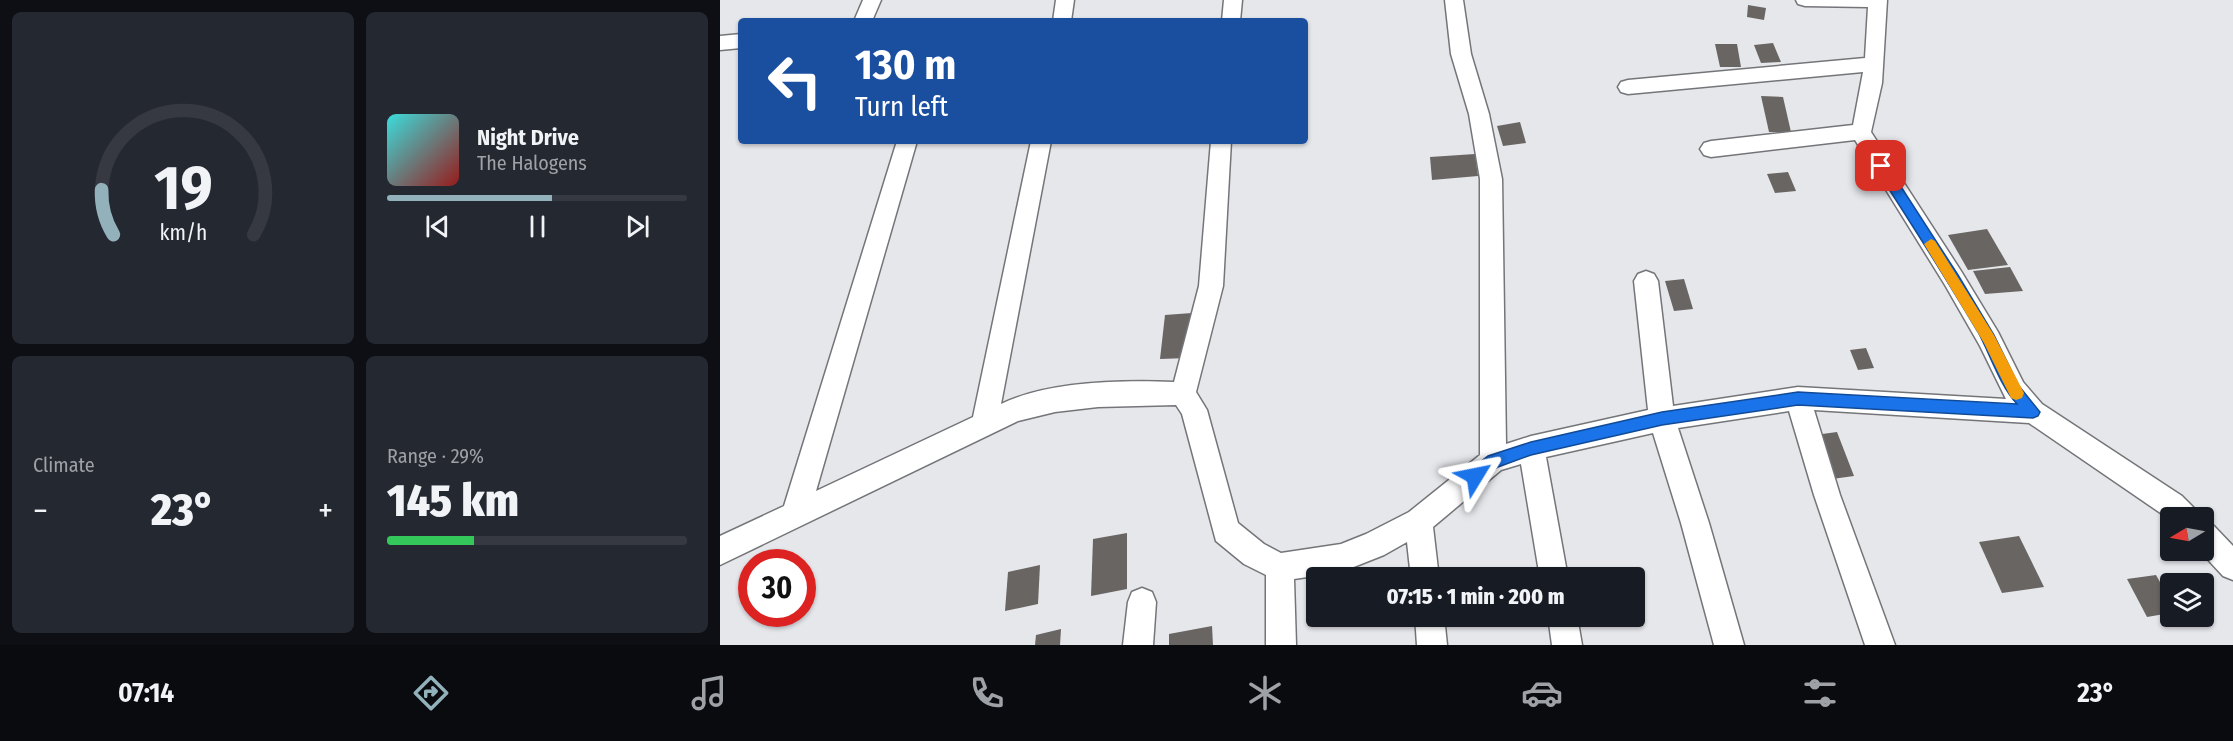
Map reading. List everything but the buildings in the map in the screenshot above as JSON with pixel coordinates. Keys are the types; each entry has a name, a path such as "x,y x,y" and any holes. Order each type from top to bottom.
{"street":[{"path":"864,18 872,0"},
{"path":"1062,18 1065,0"},
{"path":"1231,18 1233,0"},
{"path":"1455,0 1461,54 1479,114 1491,179 1493,461"},
{"path":"1805,0 1878,1 1877,34 1869,106 1861,132 1953,278 1989,339 2014,390 2033,412 2173,507"},
{"path":"720,42 738,41"},
{"path":"1628,87 1873,64"},
{"path":"1710,149 1861,132"},
{"path":"795,515 905,144"},
{"path":"984,425 1040,144"},
{"path":"1221,144 1211,286 1183,394 1194,410 1226,531 1254,554 1280,567 1341,558 1374,545 1419,521 1493,461 1531,448 1662,419 1798,398 2033,412"},
{"path":"1646,281 1662,419 1695,523 1729,645"},
{"path":"720,551 1014,410 1033,405 1126,393 1183,394"},
{"path":"1798,398 1827,495 1880,645"},
{"path":"1531,448 1552,567"},
{"path":"1419,521 1424,567"},
{"path":"2214,546 2233,566"},
{"path":"1280,567 1281,645"},
{"path":"1138,645 1142,602"},
{"path":"1430,627 1432,645"},
{"path":"1564,627 1568,645"}],"slow traffic":[{"path":"1931,244 1989,339 2016,393"}],"route":[{"path":"1475,476 1493,461 1531,448 1662,419 1798,398 2033,412 2014,390 1989,339 1953,278 1881,166"}]}
